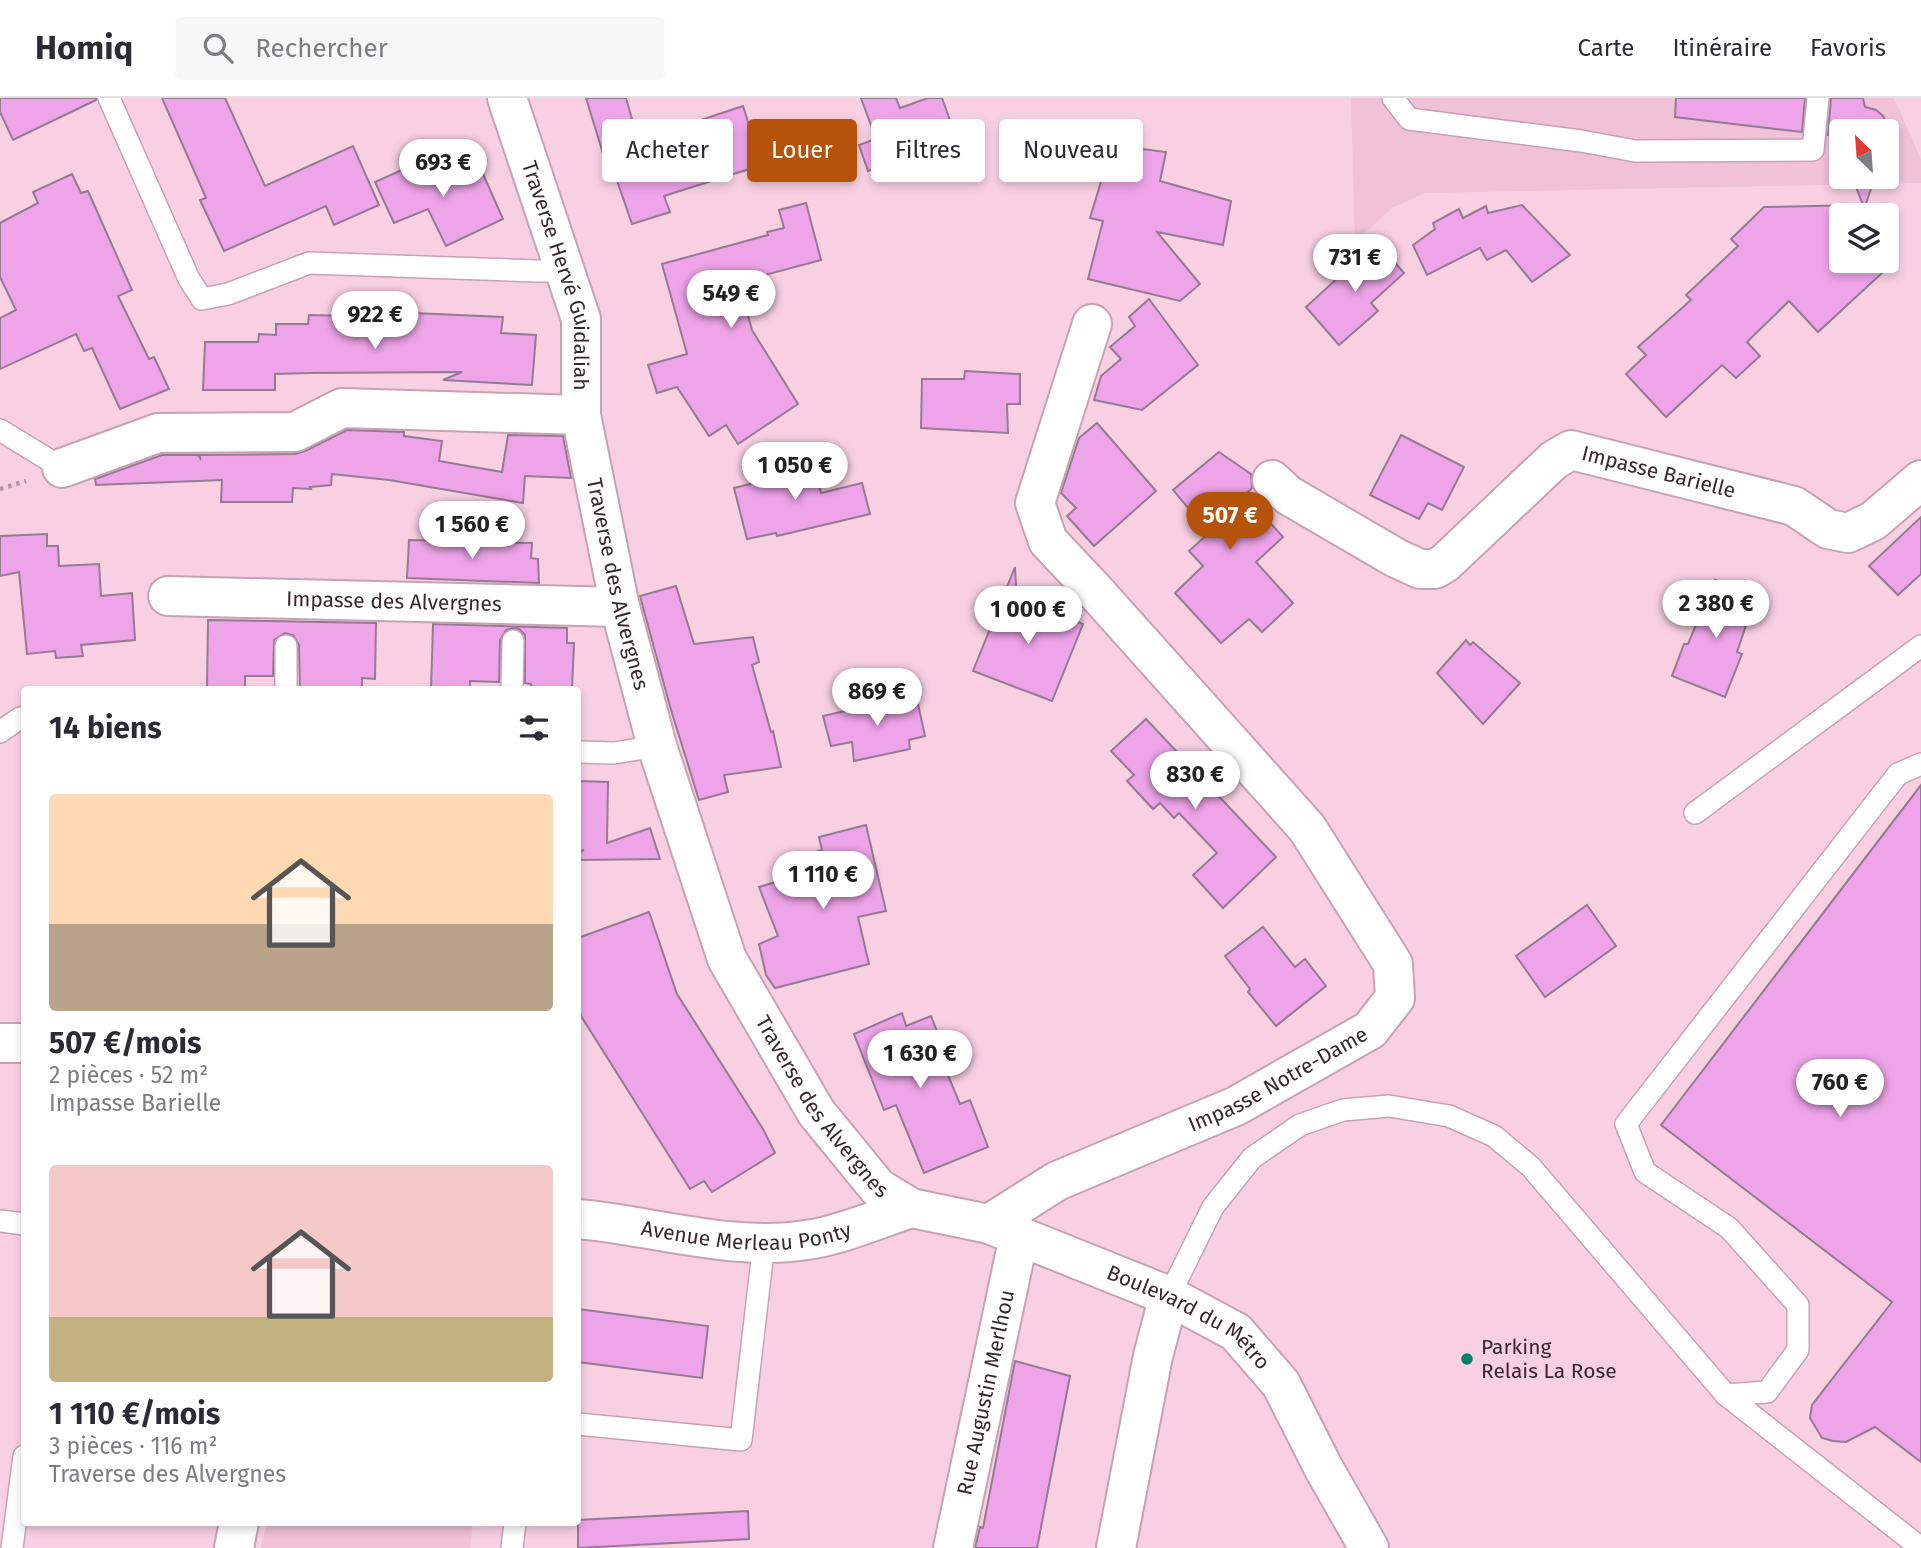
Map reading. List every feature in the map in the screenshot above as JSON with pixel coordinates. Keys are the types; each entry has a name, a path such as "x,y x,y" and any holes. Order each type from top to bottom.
{"street":[{"name":"Traverse Hervé Guidaliah","path":"507,98 581,319 581,415"},
{"name":"Impasse Notre-Dame","path":"1004,1230 1057,1181 1236,1106 1370,1030 1395,998 1393,964 1307,828 1048,541 1035,503 1092,324"},
{"path":"62,468 158,433 295,432 342,408 581,415"},
{"name":"Traverse des Alvergnes","path":"581,415 620,607 657,746 727,959 816,1112 878,1188 911,1208"},
{"name":"Impasse Barielle","path":"1272,480 1288,495 1395,558 1420,569 1435,569 1445,563 1554,460 1571,450 1794,506 1828,529 1848,533 1874,521 1921,480"},
{"name":"Impasse des Alvergnes","path":"168,596 620,607"},
{"path":"0,1043 21,1043"},
{"name":"Boulevard du Métro","path":"911,1208 1004,1230 1169,1296 1237,1332 1280,1384 1369,1548"},
{"name":"Avenue Merleau Ponty","path":"581,1218 722,1241 764,1243 814,1239 911,1208"},
{"name":"Rue Augustin Merlhou","path":"954,1548 1004,1230"},
{"path":"1116,1548 1153,1356 1169,1296"},
{"path":"234,1548 238,1526"}],"lane":[{"path":"109,98 189,279 202,299 229,294 309,263 566,271"},
{"path":"1393,98 1409,118 1635,151 1813,150 1818,98"},
{"path":"0,430 62,468"},
{"path":"512,686 513,641"},
{"path":"286,646 286,686"},
{"path":"1695,813 1921,646"},
{"path":"0,732 21,718"},
{"path":"581,752 614,753 657,746"},
{"path":"1726,1395 1767,1392 1798,1350 1798,1305 1729,1228 1644,1172 1626,1124 1898,774 1921,764"},
{"path":"1169,1296 1213,1207 1252,1158 1300,1125 1343,1110 1390,1106 1449,1116 1494,1136 1531,1167 1726,1395 1921,1548"},
{"path":"0,1221 21,1224"},
{"path":"581,1424 741,1440 764,1243"},
{"path":"12,1548 21,1479"},
{"path":"512,1548 515,1526"}],"shaded area":[{"path":"1351,98 1894,98 1921,159 1921,183 1899,183 1899,119 1829,119 1829,185 1425,193 1392,208 1355,242"},
{"path":"265,1526 473,1526 470,1548 261,1548"}],"building":[{"path":"0,98 96,100 13,140 0,112"},
{"path":"162,98 225,98 265,186 353,146 379,205 334,225 326,206 224,251 200,200 206,198"},
{"path":"586,98 626,98 632,119 602,119 602,150"},
{"path":"861,98 896,98 900,108 928,98 942,98 950,119 871,119 871,125"},
{"path":"1676,98 1805,98 1802,132 1675,117"},
{"path":"1831,98 1863,98 1865,107 1876,110 1884,119 1829,119"},
{"path":"743,106 747,119 747,170 733,174 733,119 704,119"},
{"path":"871,141 871,170 868,171 859,145"},
{"path":"1143,149 1166,152 1160,181 1231,201 1223,245 1157,232 1200,284 1180,301 1088,279 1103,221 1090,218 1101,182 1143,182"},
{"path":"460,156 468,171 480,167 503,219 446,246 428,209 394,223 375,182 404,169 409,178"},
{"path":"72,174 81,193 88,191 132,290 118,296 149,359 154,357 169,389 120,409 92,348 84,351 76,334 0,369 0,318 16,310 0,277 0,223 38,203 33,192"},
{"path":"617,182 708,182 664,196 670,212 632,224"},
{"path":"1857,189 1871,189 1866,203 1862,203"},
{"path":"806,203 821,260 739,282 752,330 798,404 738,444 726,425 709,436 677,387 657,393 648,365 687,354 662,264 768,235 767,232 784,228 779,210"},
{"path":"1522,205 1570,255 1532,282 1506,250 1487,260 1480,248 1427,275 1413,245 1435,229 1433,223 1459,209 1463,218 1486,206 1488,213"},
{"path":"1829,206 1829,273 1882,273 1818,332 1789,301 1747,342 1760,356 1736,378 1722,365 1666,417 1626,374 1646,355 1638,347 1691,300 1686,295 1738,246 1731,239 1764,207"},
{"path":"1377,242 1404,273 1371,303 1378,311 1339,345 1306,307"},
{"path":"1149,299 1198,365 1142,410 1094,400 1101,376 1121,359 1110,347 1135,326 1129,317"},
{"path":"391,312 503,317 501,333 536,335 532,385 443,380 462,372 310,373 275,374 275,390 203,390 205,342 258,342 259,334 276,335 276,324 308,324 309,315 391,317"},
{"path":"965,371 1020,374 1020,404 1007,404 1008,433 921,428 922,379 964,379"},
{"path":"1097,423 1156,491 1094,546 1067,516 1076,508 1061,493 1079,438"},
{"path":"347,430 404,432 404,436 442,441 439,461 502,472 508,435 563,436 571,478 525,476 523,503 389,480 332,474 331,485 310,487 311,489 293,488 292,502 221,502 222,480 96,485 95,479 162,455 198,455 200,458 200,455 295,454"},
{"path":"1401,435 1464,467 1442,510 1428,503 1419,519 1370,495"},
{"path":"1219,452 1251,474 1252,488 1245,495 1283,537 1256,562 1293,603 1262,632 1249,619 1221,643 1175,593 1203,566 1189,551 1209,533 1173,490"},
{"path":"795,461 798,473 815,469 821,493 862,483 870,514 777,536 776,533 747,539 734,488 762,481 756,471"},
{"path":"1921,517 1921,574 1898,595 1869,566"},
{"path":"47,534 47,546 58,546 59,566 99,564 101,596 132,593 135,640 81,645 83,656 56,658 55,651 27,654 19,572 0,576 0,536"},
{"path":"409,540 532,543 531,558 538,559 539,583 407,578"},
{"path":"1015,567 1017,603 1023,600 1083,624 1052,701 973,671"},
{"path":"1715,580 1756,596 1737,652 1742,654 1725,697 1672,676 1684,644 1688,644"},
{"path":"676,586 694,644 753,637 759,662 752,665 771,732 773,731 781,767 724,775 728,792 699,800 640,596"},
{"path":"208,620 376,623 375,679 362,678 362,686 300,686 299,645 293,635 285,633 274,640 273,676 245,676 245,686 207,686"},
{"path":"433,624 567,628 567,643 574,643 572,686 531,686 525,683 525,635 519,629 513,628 506,630 500,640 499,682 470,681 470,686 431,686"},
{"path":"1466,640 1470,645 1473,642 1520,683 1483,724 1437,673"},
{"path":"916,695 925,736 909,740 910,749 854,761 852,742 831,746 823,716"},
{"path":"1146,719 1276,857 1223,908 1193,875 1217,853 1179,813 1174,818 1160,803 1153,809 1127,781 1134,775 1111,751"},
{"path":"581,781 608,782 607,843 650,828 660,859 581,860 581,852 584,850 581,850"},
{"path":"1921,785 1921,1462 1875,1427 1846,1442 1833,1441 1822,1438 1810,1418 1812,1405 1892,1302 1661,1125"},
{"path":"866,825 886,911 858,917 869,964 775,988 766,975 759,944 778,936 759,887 802,874 798,858 822,850 819,837"},
{"path":"1587,905 1616,946 1545,997 1516,956"},
{"path":"649,912 677,994 763,1129 775,1153 712,1192 704,1181 690,1189 581,1016 581,937"},
{"path":"1263,927 1295,967 1305,959 1326,986 1276,1026 1248,992 1250,989 1225,956"},
{"path":"902,1013 906,1026 931,1016 942,1044 936,1047 960,1104 970,1100 988,1147 924,1173 896,1105 884,1110 854,1034"},
{"path":"581,1309 708,1326 702,1378 581,1362"},
{"path":"1015,1361 1070,1376 1037,1548 975,1548 980,1527 983,1528"},
{"path":"748,1511 749,1539 578,1548 578,1526 581,1526 581,1520"}],"place":[{"name":"Parking Relais La Rose","path":"1467,1359"}]}
